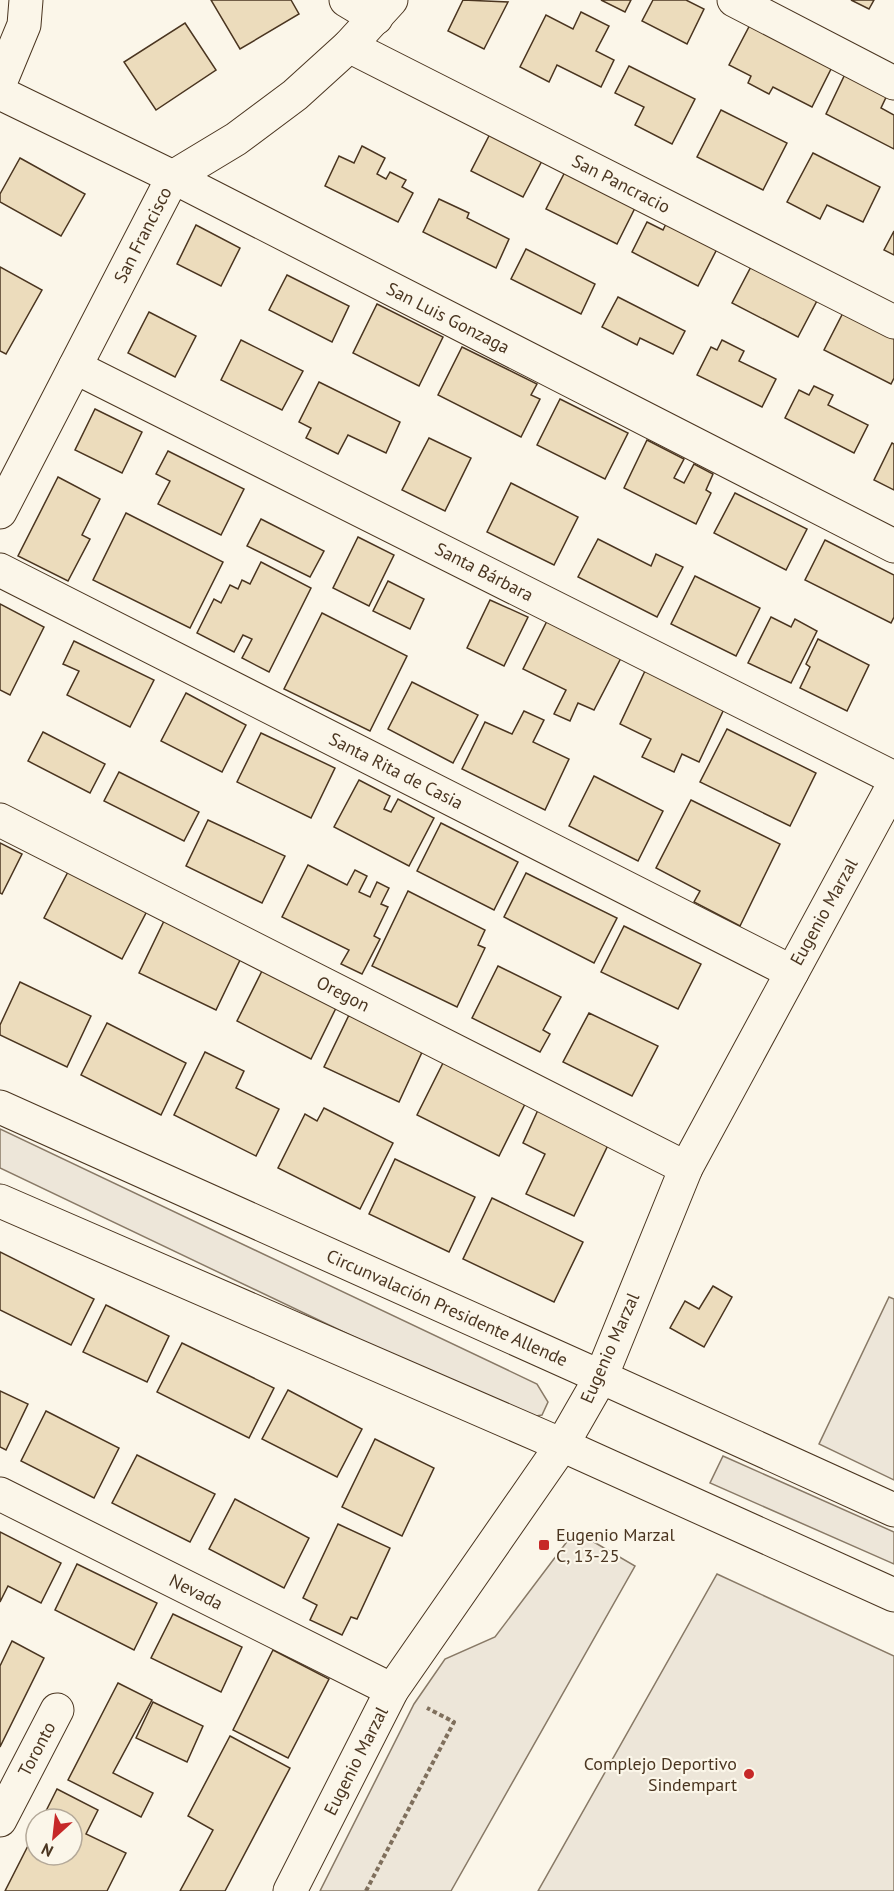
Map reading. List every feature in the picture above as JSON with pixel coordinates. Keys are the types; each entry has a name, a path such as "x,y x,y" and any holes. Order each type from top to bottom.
{"street":[{"path":"0,83 24,25 26,0"},
{"path":"346,0 383,9"},
{"path":"734,0 894,83"},
{"name":"San Francisco","path":"0,512 173,177 236,139 295,95 349,45 383,9"},
{"name":"San Pancracio","path":"349,45 894,322"},
{"name":"San Luis Gonzaga","path":"0,93 173,177 894,546"},
{"name":"Santa Bárbara","path":"75,367 894,778"},
{"name":"Santa Rita de Casia","path":"0,570 792,972"},
{"name":"Eugenio Marzal","path":"290,1891 392,1690 562,1445 601,1377 686,1168 894,784"},
{"name":"Oregon","path":"0,820 686,1168"},
{"name":"Circunvalación Presidente Allende","path":"0,1107 894,1510"},
{"path":"0,1201 562,1445 894,1595"},
{"name":"Nevada","path":"0,1494 392,1690"},
{"name":"Toronto","path":"0,1820 57,1710"}],"path":[{"path":"366,1891 454,1722 392,1690"}],"shaded area":[{"path":"0,1129 537,1384 548,1402 542,1415 524,1418 0,1168"},
{"path":"889,1297 894,1299 894,1480 819,1444"},
{"path":"723,1456 894,1532 894,1564 710,1483"},
{"path":"575,1531 635,1566 451,1891 320,1891 414,1704 445,1659 495,1637"},
{"name":"Complejo Deportivo Sindempart","path":"717,1574 894,1656 894,1891 538,1891"}],"building":[{"path":"211,0 291,0 299,14 240,49"},
{"path":"463,0 508,2 484,49 448,31"},
{"path":"601,0 631,0 625,12"},
{"path":"653,0 686,0 704,9 687,44 642,21"},
{"path":"851,0 874,0 869,9"},
{"path":"581,12 609,26 596,51 614,60 601,87 557,65 549,82 520,67 546,15 573,29"},
{"path":"752,21 834,63 812,107 773,87 769,94 748,83 751,76 729,65"},
{"path":"185,23 216,70 156,110 124,62"},
{"path":"629,66 695,99 672,144 635,125 644,107 615,93"},
{"path":"847,70 889,91 881,108 894,115 894,149 826,114"},
{"path":"721,110 787,143 763,190 697,157"},
{"path":"492,130 544,157 523,197 471,171"},
{"path":"362,146 385,158 377,174 386,179 390,172 406,180 402,187 413,193 398,222 325,186 339,156 354,163"},
{"path":"813,153 880,187 863,222 827,205 820,219 787,202"},
{"path":"20,158 85,194 61,236 0,202 0,194"},
{"path":"568,166 638,202 617,244 546,209"},
{"path":"439,199 469,213 467,218 509,239 496,268 423,232"},
{"path":"647,222 663,230 666,224 717,249 698,286 632,252"},
{"path":"196,225 240,248 221,286 177,264"},
{"path":"894,231 894,255 884,250"},
{"path":"526,249 595,284 581,314 511,279"},
{"path":"754,261 820,295 798,337 732,303"},
{"path":"0,267 42,290 6,354 0,351"},
{"path":"287,275 349,306 332,342 269,310"},
{"path":"618,297 685,331 673,354 640,338 637,345 602,327"},
{"path":"377,304 443,337 419,386 353,353"},
{"path":"846,307 894,332 894,378 891,384 824,350"},
{"path":"149,312 196,336 175,377 128,353"},
{"path":"241,340 303,371 282,410 221,380"},
{"path":"722,340 744,351 739,361 776,379 762,407 697,375 711,347 717,350"},
{"path":"462,347 537,384 531,395 540,399 521,437 438,395"},
{"path":"319,382 400,422 386,453 348,435 338,454 306,438 311,428 299,422"},
{"path":"814,386 833,395 828,405 868,425 854,453 785,418 799,390 809,395"},
{"path":"560,399 628,433 605,479 537,445"},
{"path":"95,409 142,432 122,473 75,450"},
{"path":"429,438 471,458 445,511 402,490"},
{"path":"647,440 684,459 674,478 684,483 694,464 713,474 706,490 711,493 696,524 624,488"},
{"path":"892,443 894,444 894,490 874,480"},
{"path":"168,451 244,489 221,535 158,504 170,481 156,474"},
{"path":"58,477 100,499 82,535 90,539 68,581 18,556"},
{"path":"511,483 578,517 554,565 487,532"},
{"path":"735,493 807,529 786,570 714,533"},
{"path":"126,513 223,562 190,628 93,580"},
{"path":"261,519 324,551 310,577 247,546"},
{"path":"358,537 394,555 369,606 333,588"},
{"path":"598,539 651,566 656,554 683,567 657,617 578,577"},
{"path":"825,540 894,575 894,617 891,623 805,580"},
{"path":"261,562 311,588 269,672 242,658 252,639 243,635 234,652 197,633 214,599 221,603 230,585 238,589 242,580 250,584"},
{"path":"695,576 760,608 736,656 671,624"},
{"path":"388,581 424,599 410,629 373,611"},
{"path":"490,600 528,617 504,666 467,648"},
{"path":"0,604 44,627 10,695 0,690"},
{"path":"322,613 407,656 370,731 284,689"},
{"path":"771,617 791,627 795,619 817,631 791,683 748,663"},
{"path":"548,619 622,656 594,710 578,703 570,721 554,714 566,690 523,669"},
{"path":"818,639 869,665 847,711 800,688 810,667 806,664"},
{"path":"74,641 154,680 130,727 67,695 79,671 63,664"},
{"path":"645,671 724,709 699,762 682,754 674,772 642,757 651,739 620,724"},
{"path":"412,682 478,715 453,763 388,729"},
{"path":"186,693 246,725 222,772 161,741"},
{"path":"524,711 544,720 533,742 569,759 545,810 462,769 485,722 512,734"},
{"path":"727,729 816,773 790,826 700,782"},
{"path":"43,732 105,764 90,793 28,761"},
{"path":"261,733 335,768 311,818 237,782"},
{"path":"119,772 199,812 184,841 104,801"},
{"path":"594,776 663,811 638,861 569,826"},
{"path":"359,780 390,796 384,809 391,812 398,799 434,818 409,866 334,827"},
{"path":"691,800 780,844 740,926 694,902 700,891 656,868"},
{"path":"208,820 285,856 262,903 186,866"},
{"path":"441,823 518,862 494,910 417,871"},
{"path":"0,843 22,854 2,894 0,893"},
{"path":"308,865 347,885 355,870 367,876 359,892 370,897 377,882 389,888 381,904 388,907 374,936 380,939 362,974 341,964 349,950 282,917"},
{"path":"69,870 147,911 122,959 44,918"},
{"path":"526,873 617,918 594,963 504,917"},
{"path":"408,891 485,930 478,945 485,948 457,1007 372,966"},
{"path":"164,921 241,958 216,1010 139,973"},
{"path":"624,926 701,964 678,1009 601,972"},
{"path":"498,966 561,997 543,1030 550,1034 540,1052 472,1018"},
{"path":"263,969 337,1006 311,1059 237,1021"},
{"path":"20,982 91,1016 67,1067 0,1035 0,1025"},
{"path":"589,1013 658,1046 632,1096 563,1062"},
{"path":"349,1015 423,1050 399,1102 324,1067"},
{"path":"107,1023 186,1063 161,1115 81,1075"},
{"path":"205,1052 244,1071 236,1088 279,1109 256,1156 174,1115"},
{"path":"444,1061 526,1102 499,1156 417,1115"},
{"path":"324,1108 393,1143 360,1209 278,1168 305,1114 317,1121"},
{"path":"538,1110 609,1143 574,1216 526,1194 545,1154 523,1143"},
{"path":"395,1159 475,1197 449,1252 369,1214"},
{"path":"492,1198 583,1242 554,1302 463,1259"},
{"path":"0,1252 94,1299 71,1345 0,1310"},
{"path":"713,1286 732,1297 704,1347 670,1328 685,1301 699,1309"},
{"path":"106,1305 169,1336 147,1382 83,1352"},
{"path":"182,1343 274,1388 249,1438 157,1392"},
{"path":"288,1390 362,1429 337,1477 262,1439"},
{"path":"0,1391 28,1404 6,1450 0,1447"},
{"path":"46,1411 119,1448 94,1498 21,1461"},
{"path":"375,1439 434,1468 402,1536 342,1507"},
{"path":"137,1455 215,1494 190,1542 112,1503"},
{"path":"235,1499 309,1538 284,1588 209,1549"},
{"path":"338,1524 390,1548 357,1619 351,1617 342,1635 310,1620 317,1605 303,1598"},
{"path":"0,1532 61,1563 41,1603 8,1586 0,1602"},
{"path":"77,1564 157,1603 134,1650 55,1610"},
{"path":"173,1614 242,1647 221,1692 151,1658"},
{"path":"12,1641 44,1658 0,1747 0,1666"},
{"path":"273,1650 329,1679 288,1758 233,1730"},
{"path":"118,1683 152,1700 113,1773 153,1793 141,1817 68,1780"},
{"path":"153,1702 203,1726 187,1762 136,1738"},
{"path":"230,1736 290,1768 225,1891 180,1891 213,1830 188,1816"},
{"path":"57,1789 98,1810 86,1834 126,1853 107,1891 5,1891 24,1854 24,1867 84,1867 84,1807 48,1807"}],"place":[{"name":"Eugenio Marzal C, 13-25","path":"544,1545"},
{"name":"Complejo Deportivo Sindempart","path":"749,1774"}]}
